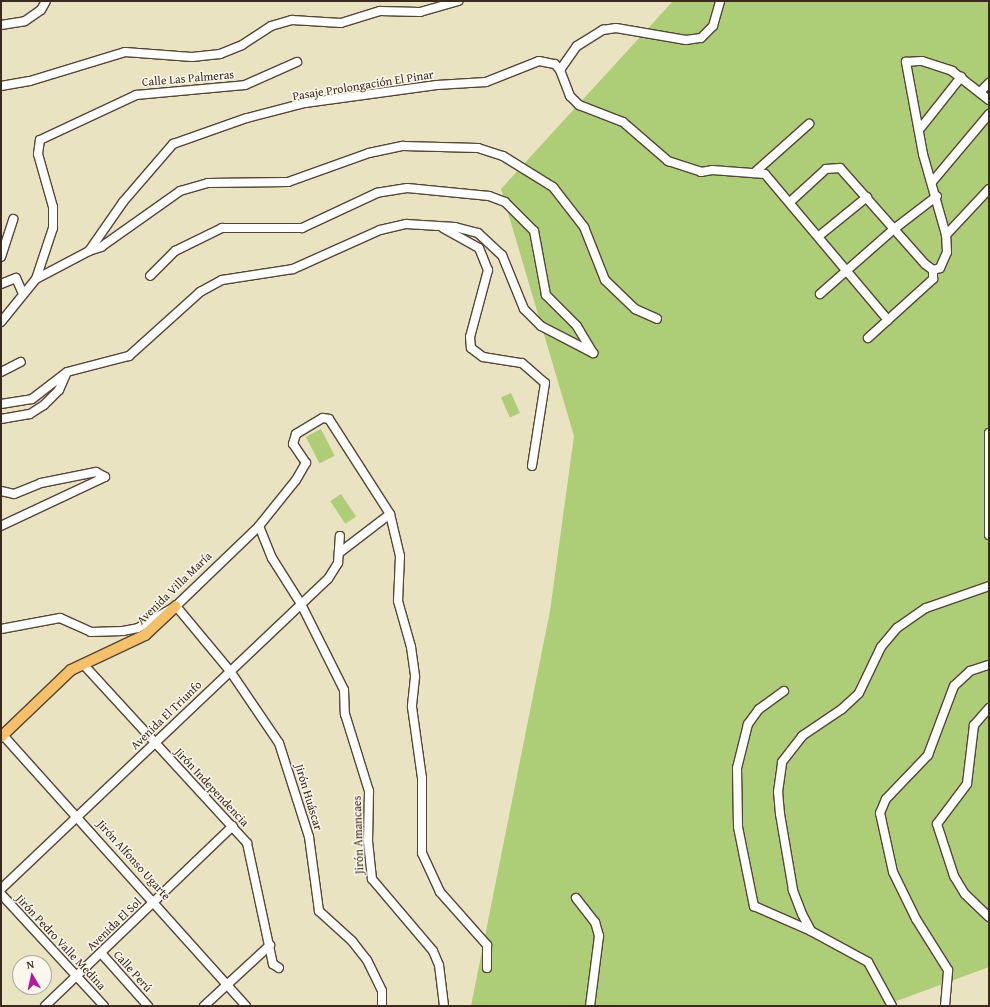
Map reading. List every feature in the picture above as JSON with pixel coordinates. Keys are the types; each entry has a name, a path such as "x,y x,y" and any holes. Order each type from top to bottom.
{"main road":[{"name":"Avenida Villa María","path":"2,735 83,664 145,635 176,606"}],"street":[{"path":"1,25 25,21 41,10 46,1"},
{"path":"1,86 30,81 125,52 192,57 220,54 242,46 271,26 292,20 341,23 380,11 420,12 458,1"},
{"path":"720,1 713,26 701,38 686,40 616,28 603,30 577,46 560,70 570,96 579,104 623,122 668,161 701,172 754,173 772,180 848,268 888,320"},
{"path":"933,270 944,263 946,235 919,130 906,62 922,61 961,77 989,100"},
{"name":"Calle Las Palmeras","path":"36,279 53,228 53,207 38,154 40,140 136,95 245,85 297,62"},
{"name":"Pasaje Prolongación El Pinar","path":"89,251 162,155 173,144 247,118 305,103 437,85 486,82 527,65 548,62 560,70"},
{"path":"919,130 961,77"},
{"path":"980,92 989,83"},
{"path":"932,182 989,114"},
{"path":"754,173 808,124"},
{"path":"1,322 36,279 89,251 101,247 180,191 208,183 288,182 369,153 403,146 478,148 503,156 553,187 584,227 605,280 635,309 657,319"},
{"path":"790,202 833,167 845,172 894,229 933,270 933,279 868,338"},
{"path":"1,404 32,399 67,372 121,360 142,348 174,313 200,292 222,280 293,269 380,230 406,224 439,225 478,233 491,243 502,255 524,309 541,326 593,353 576,326 544,290 534,231 505,202 489,196 407,188 377,193 302,228 222,228 175,251 150,276"},
{"path":"946,235 989,189"},
{"path":"820,294 894,229 937,196"},
{"path":"819,236 867,197"},
{"path":"1,257 13,218"},
{"path":"439,225 479,248 485,257 488,270 470,337 471,348 483,357 522,363 545,383 532,466"},
{"path":"1,284 16,278 23,294"},
{"path":"1,372 21,362"},
{"path":"1,419 30,414 44,405 59,390 67,372"},
{"name":"Avenida Villa María","path":"176,606 258,526 306,463 293,444 295,436 327,418 390,514"},
{"path":"989,433 989,535"},
{"path":"1,491 14,494 41,483 96,472 105,478 1,526"},
{"path":"339,553 390,514 400,556 398,601 411,647 415,676 412,706 422,778 422,853 440,892 488,945 487,968"},
{"name":"Jirón Amancaes","path":"258,526 272,558 301,604 344,690 345,714 369,791 370,875 433,951 439,965 444,1006"},
{"name":"Avenida El Triunfo","path":"1,889 334,571 339,553 340,536"},
{"path":"811,931 793,890 780,814 778,792 782,762 802,736 842,709 859,693 881,648 902,624 949,598 989,586"},
{"path":"1,629 60,618 90,632 108,633 138,628 176,606"},
{"name":"Jirón Huáscar","path":"176,606 230,671 279,743 309,837 319,911 352,941 367,960 382,990 382,1006"},
{"name":"Jirón Independencia","path":"83,664 247,843 273,964 279,968"},
{"path":"945,1006 948,970 916,919 893,872 880,813 886,799 928,755 954,686 970,671 989,664"},
{"path":"784,691 759,709 748,724 737,768 738,827 754,906 811,931 868,962 892,1006"},
{"path":"989,708 974,725 967,784 937,824 954,876 965,894 989,917"},
{"name":"Jirón Alfonso Ugarte","path":"2,735 78,816 228,983 246,1006"},
{"name":"Avenida El Sol","path":"45,1006 233,826"},
{"name":"Jirón Pedro Valle Medina","path":"1,894 104,1006"},
{"path":"576,898 595,922 599,936 590,1006"},
{"path":"204,1006 270,945"},
{"name":"Calle Perú","path":"101,953 148,1006"}],"green space":[{"path":"673,1 989,1 989,967 883,1006 471,1006 550,611 574,436 501,189"},
{"path":"511,393 520,413 510,418 501,397"},
{"path":"321,429 335,456 319,463 306,437"},
{"path":"341,494 356,516 345,524 330,501"}]}
